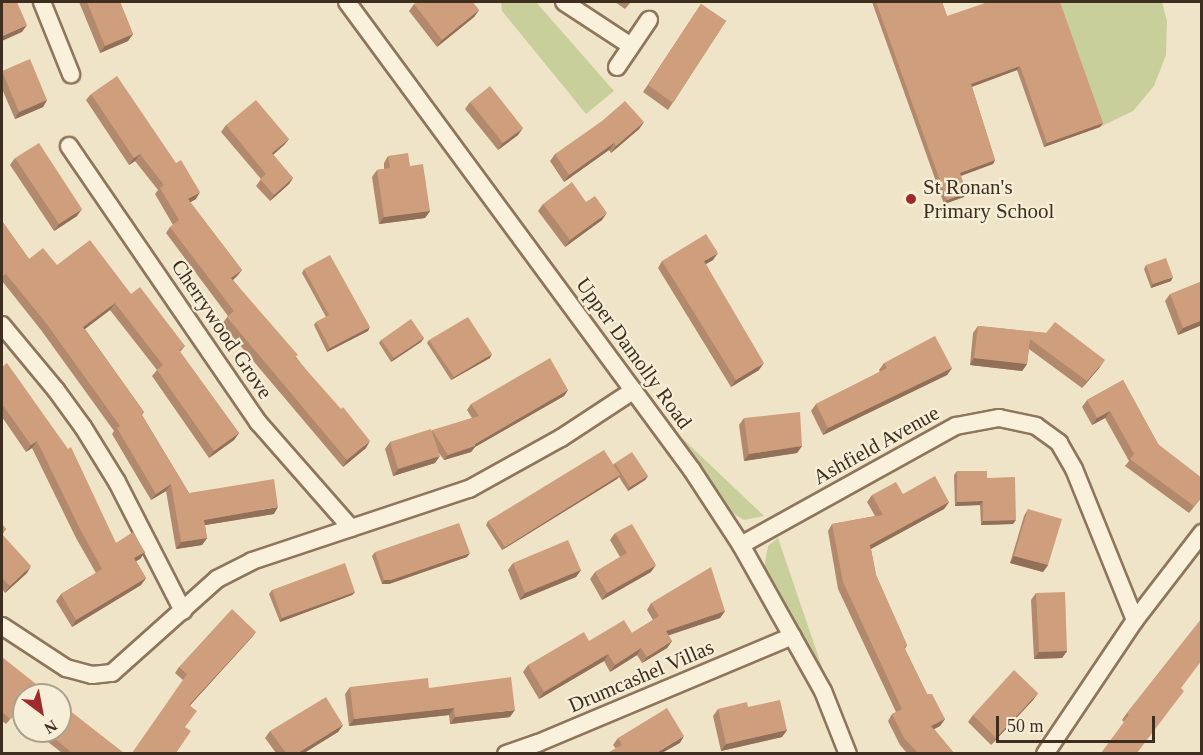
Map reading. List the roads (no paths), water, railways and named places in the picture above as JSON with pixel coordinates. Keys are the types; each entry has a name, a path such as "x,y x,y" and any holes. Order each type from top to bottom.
{"street":[{"path":"42,2 71,74"},
{"name":"Upper Damolly Road","path":"347,2 692,470 741,545 824,691 848,753"},
{"path":"564,2 631,46"},
{"path":"617,67 649,20"},
{"name":"Cherrywood Grove","path":"69,146 258,422 351,528"},
{"path":"2,325 56,390 83,427 117,482 183,611"},
{"path":"2,626 66,668 92,675 112,673 217,579 252,561 469,489 561,438 634,390"},
{"name":"Ashfield Avenue","path":"741,545 956,426 999,418 1036,426 1059,443 1074,469 1135,620"},
{"path":"1046,753 1135,620 1202,533"},
{"name":"Drumcashel Villas","path":"506,753 538,743 792,636"}],"place":[{"name":"St Ronan's Primary School","path":"911,199"}]}
